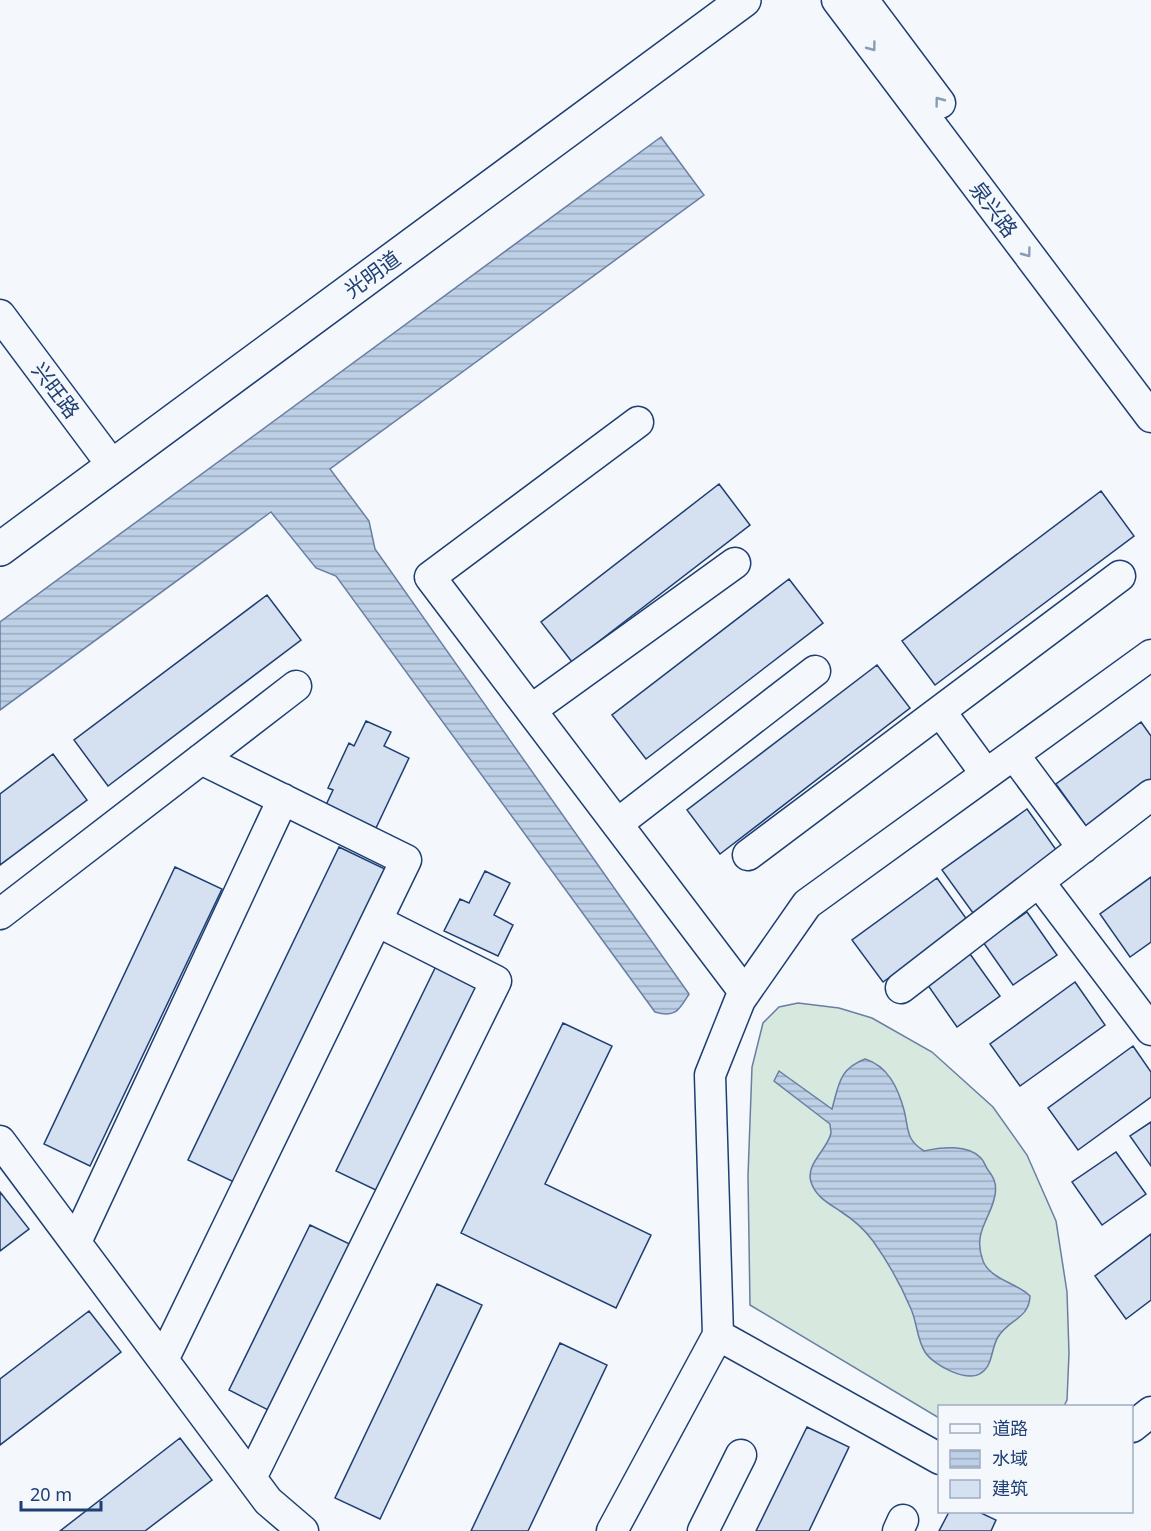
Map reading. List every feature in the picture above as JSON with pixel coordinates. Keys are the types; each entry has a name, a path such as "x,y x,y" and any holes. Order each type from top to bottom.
{"main road":[{"name":"光明道","path":"0,549 107,458 711,0"},
{"name":"光明道","path":"0,526 107,458 744,0"}],"street":[{"name":"泉兴路","path":"837,0 1151,417"},
{"name":"泉兴路","path":"863,0 1151,383"},
{"name":"兴旺路","path":"0,315 107,458"},
{"path":"638,422 430,577 745,993"},
{"path":"531,710 735,563"},
{"path":"748,855 1120,576"},
{"path":"612,1531 718,1335 710,1075 740,1000 807,903 1151,655"},
{"path":"617,824 816,671"},
{"path":"0,914 296,686"},
{"path":"940,711 986,774"},
{"path":"1014,755 1083,848"},
{"path":"163,1360 406,860 201,759"},
{"path":"901,988 1151,795"},
{"path":"76,1242 283,799"},
{"path":"1039,882 1151,1030"},
{"path":"251,1478 496,981 376,921"},
{"path":"0,1141 268,1501 303,1531"},
{"path":"718,1335 938,1459"},
{"path":"1133,1426 1151,1412"},
{"path":"703,1531 741,1455"}],"shaded area":[{"path":"798,1003 839,1008 872,1018 932,1052 993,1107 1027,1155 1056,1221 1067,1292 1069,1353 1067,1400 1064,1405 938,1405 938,1417 750,1305 748,1176 752,1067 763,1023 779,1007"}],"water":[{"path":"661,137 704,195 330,469 369,521 375,549 689,994 676,1011 668,1014 655,1012 336,576 316,568 271,512 0,710 0,622"},
{"path":"865,1059 880,1067 891,1079 902,1102 909,1133 918,1147 924,1151 938,1148 969,1150 982,1159 994,1181 996,1188 993,1204 981,1234 980,1251 983,1261 991,1272 1030,1296 1026,1310 998,1337 988,1366 975,1376 951,1371 935,1362 925,1352 907,1300 879,1249 858,1224 819,1196 813,1187 811,1169 829,1139 830,1124 774,1081 779,1071 832,1109 841,1078 856,1063"}],"building":[{"path":"719,484 750,525 572,662 541,622"},
{"path":"1101,491 1134,536 935,685 902,641"},
{"path":"789,579 823,623 646,759 612,715"},
{"path":"267,595 301,640 108,786 74,740"},
{"path":"877,665 910,708 720,854 687,810"},
{"path":"366,721 391,732 384,746 409,758 376,828 326,805 333,790 328,788 349,743 354,746"},
{"path":"1141,722 1151,736 1151,780 1086,826 1056,784"},
{"path":"53,754 87,800 0,865 0,794"},
{"path":"1027,809 1057,851 973,913 942,870"},
{"path":"339,847 387,870 236,1183 188,1160"},
{"path":"175,867 222,889 90,1166 44,1144"},
{"path":"485,871 510,883 494,915 513,925 498,956 444,931 460,899 469,903"},
{"path":"1151,877 1151,942 1130,957 1100,914"},
{"path":"937,878 968,921 883,982 852,940"},
{"path":"1027,912 1057,955 1013,985 983,942"},
{"path":"970,954 1000,996 957,1027 927,984"},
{"path":"439,960 485,983 382,1193 336,1171"},
{"path":"1075,982 1105,1025 1020,1086 990,1044"},
{"path":"563,1023 612,1046 545,1184 651,1235 616,1308 461,1233"},
{"path":"1133,1046 1151,1072 1151,1097 1078,1150 1048,1108"},
{"path":"1151,1122 1151,1166 1130,1136"},
{"path":"1116,1152 1146,1194 1102,1225 1072,1182"},
{"path":"0,1192 29,1229 0,1251"},
{"path":"310,1225 358,1248 276,1414 229,1390"},
{"path":"1151,1234 1151,1300 1126,1319 1095,1276"},
{"path":"437,1284 482,1305 380,1519 335,1498"},
{"path":"89,1311 121,1352 0,1445 0,1379"},
{"path":"560,1343 607,1365 528,1531 471,1531"},
{"path":"807,1427 849,1447 809,1531 756,1531"},
{"path":"180,1438 212,1480 145,1531 60,1531"},
{"path":"948,1513 981,1513 996,1520 991,1531 939,1531"}]}
